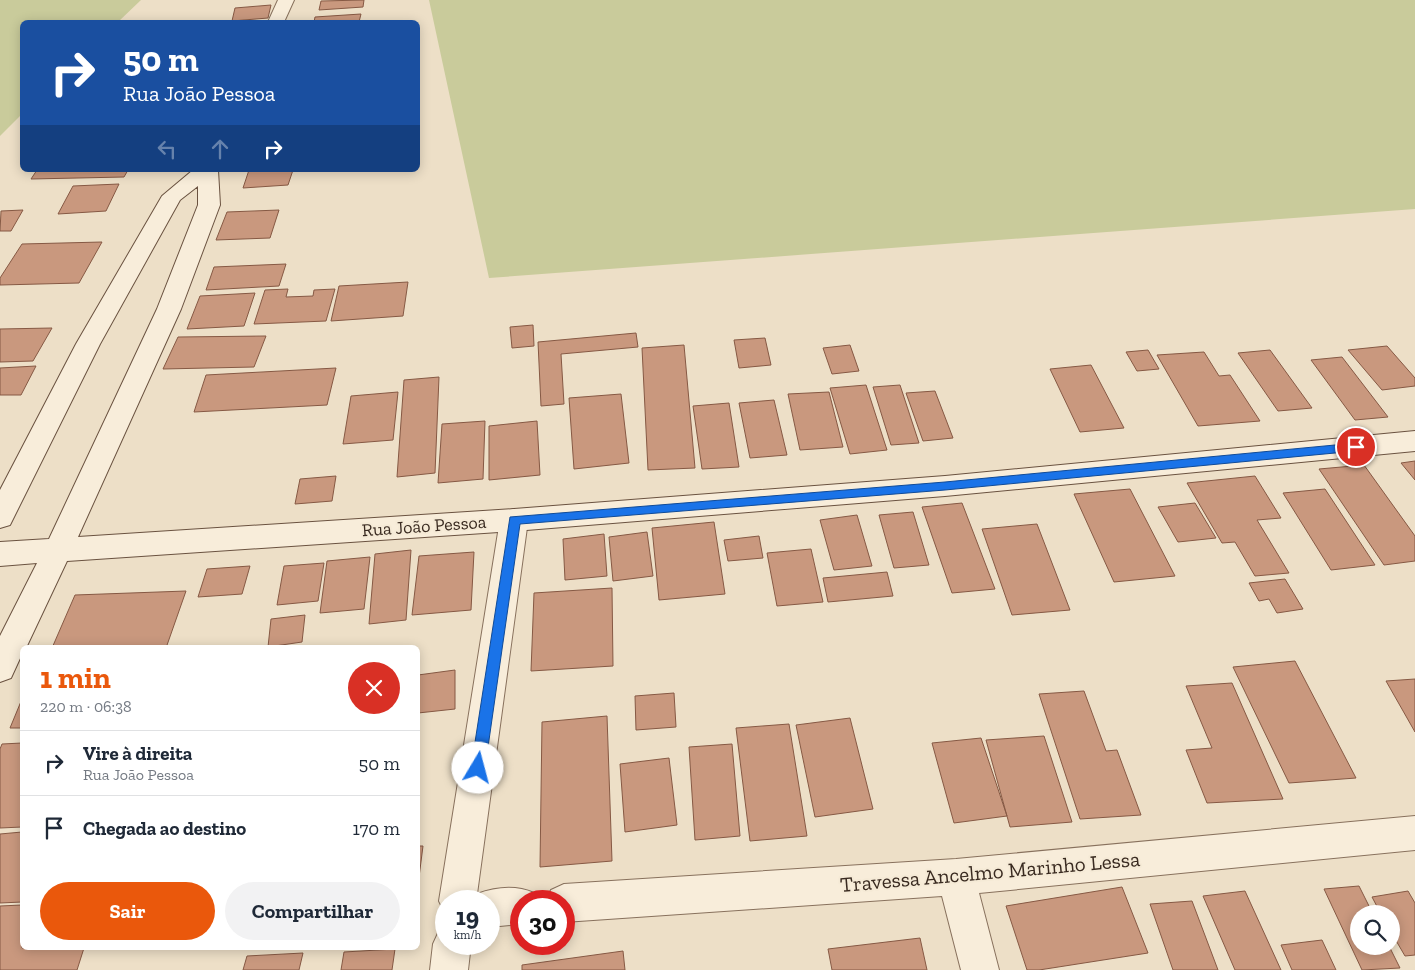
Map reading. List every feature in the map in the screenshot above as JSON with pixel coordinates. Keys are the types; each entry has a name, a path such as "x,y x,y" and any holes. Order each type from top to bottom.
{"street":[{"path":"277,20 286,0"},
{"path":"0,517 88,344 172,196 204,172"},
{"path":"0,668 58,550 169,309 209,204 207,172"},
{"name":"Rua João Pessoa","path":"0,554 514,520 945,486 1415,441"},
{"path":"460,890 514,520"},
{"name":"Travessa Ancelmo Marinho Lessa","path":"575,902 956,877 1415,834"},
{"path":"956,877 980,970"},
{"path":"449,970 451,955"}],"green space":[{"path":"0,0 141,0 120,20 20,20 20,116 0,136"},
{"path":"429,0 1415,0 1415,209 489,278"}],"building":[{"path":"364,0 363,7 319,10 321,1"},
{"path":"271,5 268,18 244,20 232,20 235,8"},
{"path":"361,14 360,20 314,20 315,17"},
{"path":"36,172 127,172 124,177 31,179"},
{"path":"248,172 292,172 288,185 243,188"},
{"path":"119,184 106,211 58,214 73,186"},
{"path":"23,210 11,231 0,231 1,211"},
{"path":"279,210 270,238 216,240 227,212"},
{"path":"102,242 79,283 0,285 0,278 22,244"},
{"path":"286,264 279,286 206,290 214,267"},
{"path":"408,282 403,316 331,321 339,286"},
{"path":"288,289 286,297 313,296 314,290 335,289 326,321 254,324 265,290"},
{"path":"255,293 244,326 187,329 200,296"},
{"path":"533,325 534,346 512,348 510,327"},
{"path":"52,328 33,361 0,362 0,329"},
{"path":"636,333 638,347 561,354 564,404 541,406 538,342"},
{"path":"266,336 254,367 163,369 178,337"},
{"path":"765,338 771,365 739,368 734,340"},
{"path":"684,345 695,468 648,470 642,348"},
{"path":"850,345 859,371 832,374 823,348"},
{"path":"1387,346 1415,378 1415,386 1382,390 1348,350"},
{"path":"1148,350 1159,369 1137,371 1126,352"},
{"path":"1270,350 1312,408 1278,411 1238,353"},
{"path":"1204,352 1219,376 1230,375 1260,421 1198,426 1157,355"},
{"path":"1342,357 1388,417 1355,420 1311,360"},
{"path":"1091,365 1124,428 1080,432 1050,369"},
{"path":"36,366 21,395 0,395 0,368"},
{"path":"336,368 327,405 194,412 206,375"},
{"path":"439,377 435,473 397,477 404,380"},
{"path":"866,385 887,450 850,454 830,388"},
{"path":"900,385 919,443 891,445 873,387"},
{"path":"935,391 953,438 923,441 906,393"},
{"path":"398,392 393,440 343,444 351,396"},
{"path":"829,392 843,447 800,450 788,394"},
{"path":"621,394 629,463 574,469 569,398"},
{"path":"774,400 787,455 750,458 739,403"},
{"path":"729,403 739,467 702,469 693,406"},
{"path":"485,421 483,479 438,483 442,424"},
{"path":"537,421 540,475 489,480 489,426"},
{"path":"1415,461 1415,480 1401,463"},
{"path":"1364,465 1415,536 1415,561 1384,565 1319,469"},
{"path":"336,476 332,501 295,504 300,479"},
{"path":"1255,476 1281,518 1257,520 1289,573 1255,576 1235,542 1222,543 1187,483"},
{"path":"1130,489 1175,576 1114,582 1074,494"},
{"path":"1325,489 1375,565 1331,570 1283,493"},
{"path":"962,503 995,589 952,593 922,507"},
{"path":"1195,503 1216,538 1178,542 1158,507"},
{"path":"913,512 929,565 894,568 879,515"},
{"path":"857,515 872,566 834,570 820,520"},
{"path":"714,522 725,594 659,600 652,528"},
{"path":"1037,524 1070,610 1012,615 982,529"},
{"path":"647,532 653,576 613,581 609,537"},
{"path":"604,534 607,576 565,580 563,539"},
{"path":"759,536 763,558 728,561 724,540"},
{"path":"811,549 823,602 777,606 767,553"},
{"path":"411,550 406,620 369,624 375,554"},
{"path":"474,552 471,610 412,615 419,556"},
{"path":"370,557 364,609 320,613 327,561"},
{"path":"324,563 318,601 277,605 284,566"},
{"path":"250,566 242,594 198,597 207,569"},
{"path":"887,572 893,596 828,602 823,578"},
{"path":"1285,579 1303,609 1277,613 1269,599 1259,601 1249,583"},
{"path":"612,588 613,666 531,671 534,593"},
{"path":"186,591 167,645 53,645 75,595"},
{"path":"305,615 302,642 268,645 271,619"},
{"path":"1295,661 1356,778 1289,783 1233,667"},
{"path":"455,670 455,709 420,713 420,675"},
{"path":"1415,679 1415,732 1386,681"},
{"path":"1232,683 1283,799 1207,803 1186,750 1212,748 1186,686"},
{"path":"1084,691 1106,751 1117,750 1141,815 1080,819 1039,694"},
{"path":"674,693 676,727 636,730 635,696"},
{"path":"20,704 20,728 10,728"},
{"path":"607,716 612,861 540,867 542,722"},
{"path":"850,718 873,809 815,817 796,725"},
{"path":"789,724 807,836 750,841 736,728"},
{"path":"1044,736 1072,822 1010,827 986,740"},
{"path":"981,738 1007,816 954,823 932,743"},
{"path":"20,743 20,827 0,828 0,749 2,744"},
{"path":"732,744 740,836 695,840 689,747"},
{"path":"669,758 677,825 625,832 620,764"},
{"path":"20,832 20,902 0,903 0,834"},
{"path":"420,846 423,846 420,869"},
{"path":"1359,886 1368,905 1350,905 1350,944 1324,889"},
{"path":"1122,887 1148,953 1039,970 1027,970 1006,906"},
{"path":"1245,891 1281,970 1235,970 1203,896"},
{"path":"1408,891 1415,903 1415,955 1405,956 1400,947 1400,905 1376,905 1372,897"},
{"path":"1192,901 1218,970 1173,970 1150,904"},
{"path":"20,905 20,950 83,950 77,970 0,970 0,906"},
{"path":"920,938 927,970 832,970 828,949"},
{"path":"1322,940 1336,970 1292,970 1281,945"},
{"path":"395,950 392,970 341,970 344,952"},
{"path":"623,951 625,970 522,970 522,965"},
{"path":"303,953 299,970 243,970 247,956"},
{"path":"1355,955 1394,955 1400,968 1362,970"}],"route":[{"path":"478,768 514,520 945,486 1356,447"}]}
